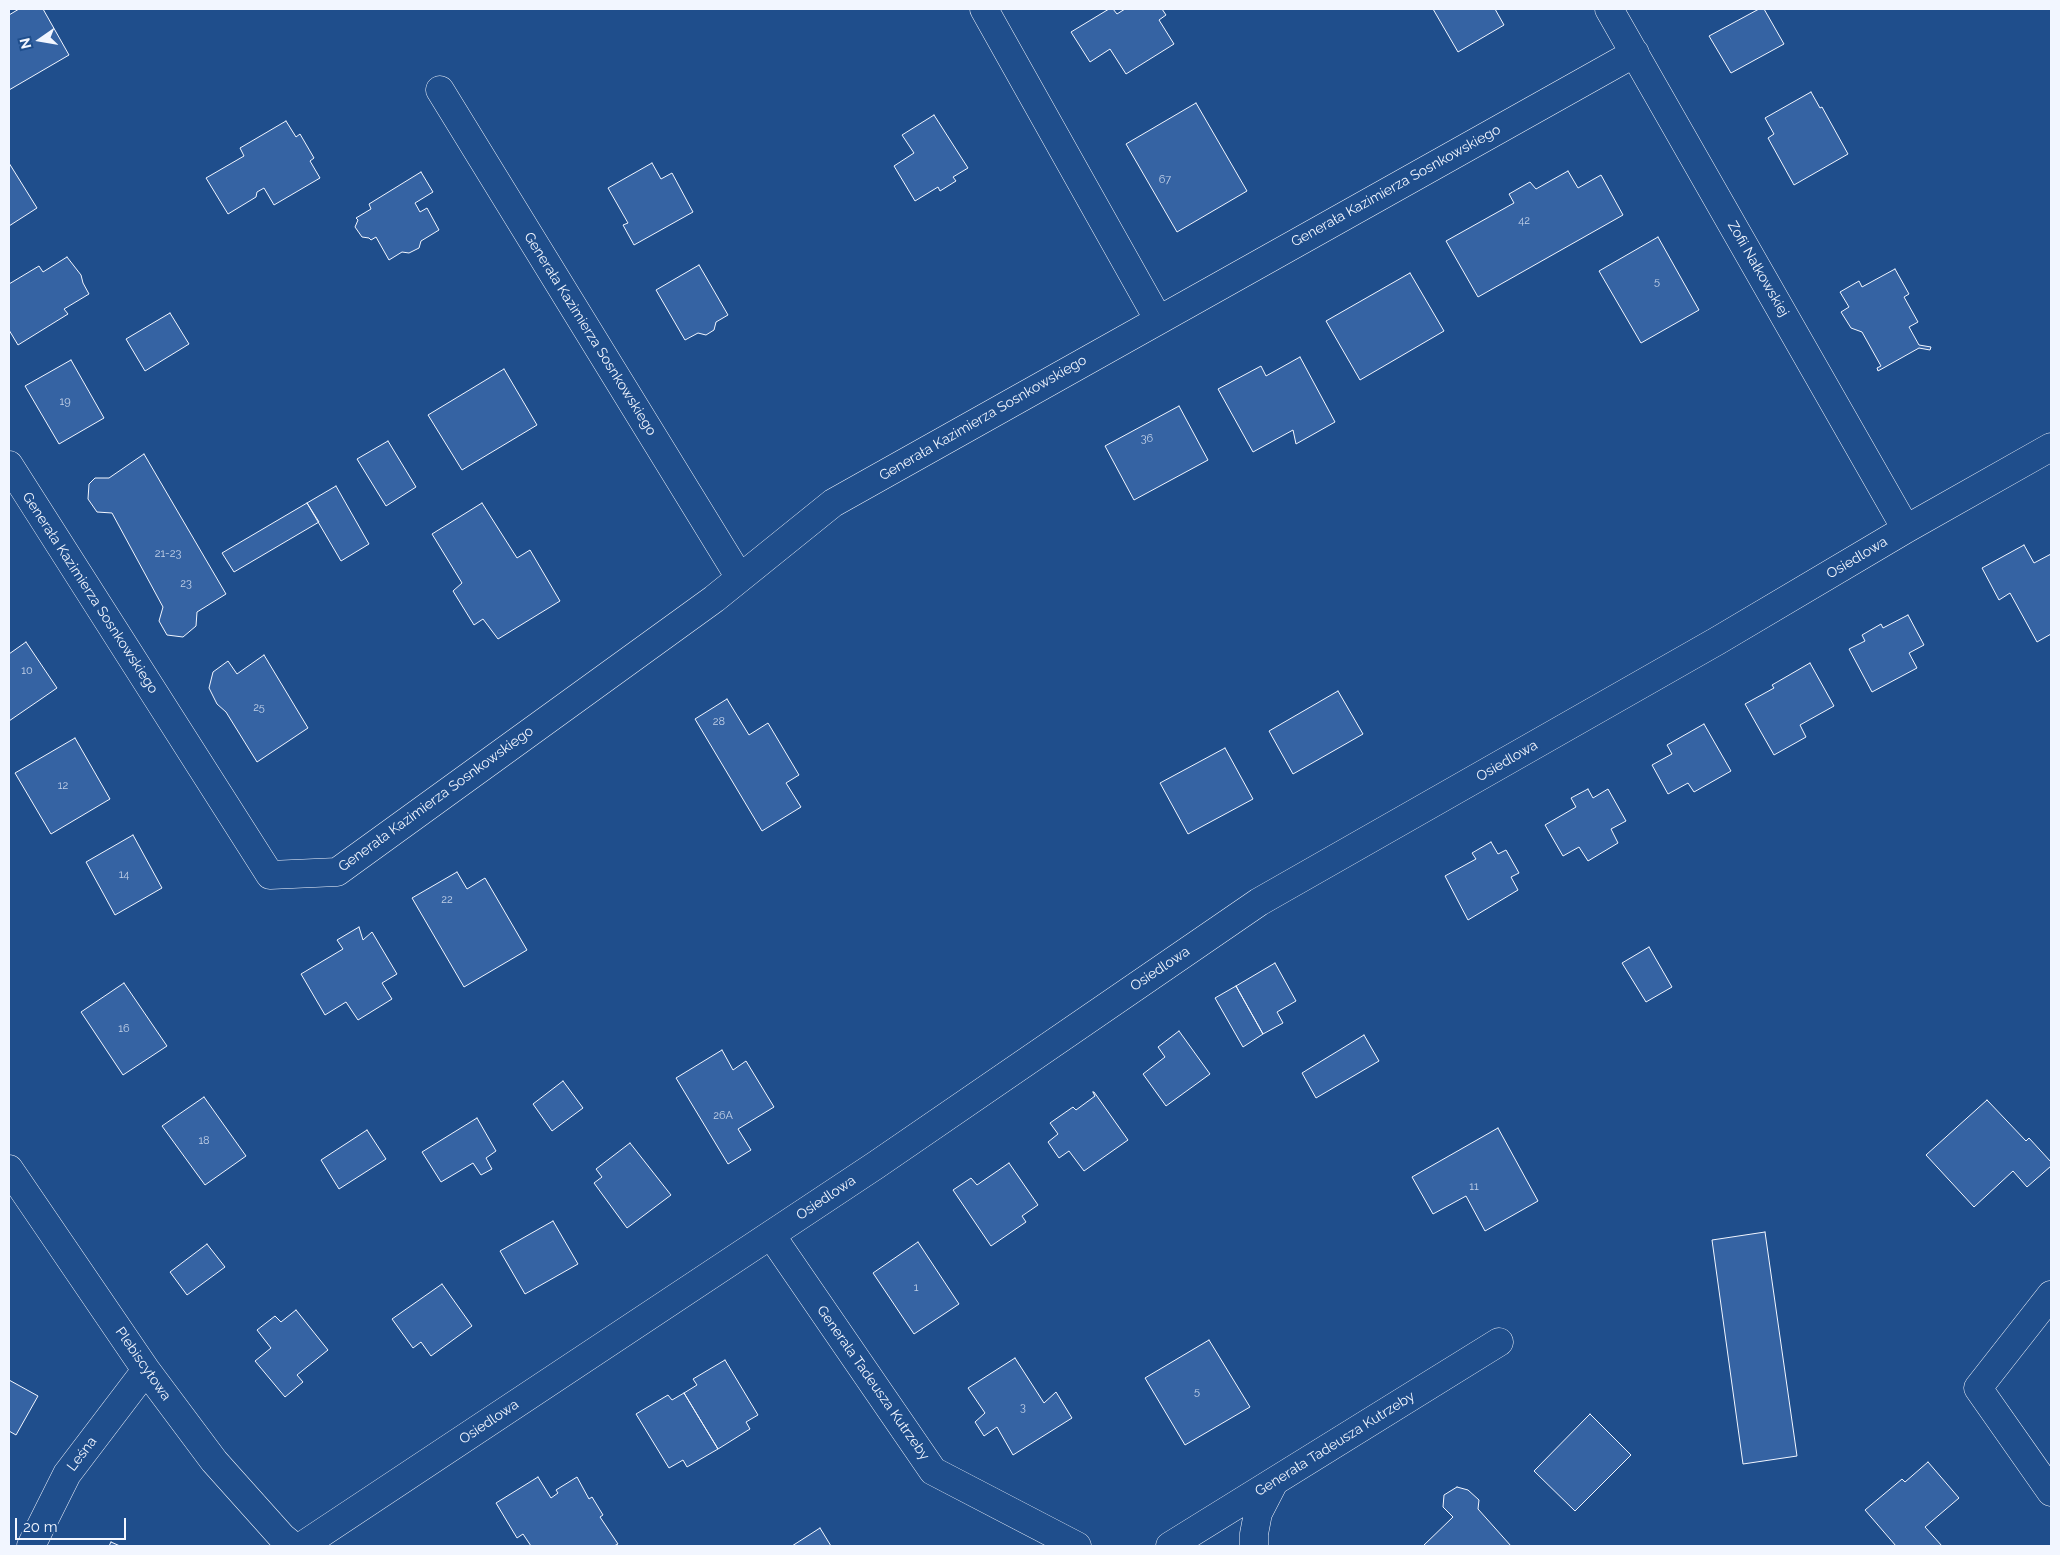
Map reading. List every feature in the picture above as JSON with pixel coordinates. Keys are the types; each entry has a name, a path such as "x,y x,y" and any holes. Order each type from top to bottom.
{"street":[{"path":"984,9 1158,319"},
{"name":"Zofii Nałkowskiej","path":"1609,9 1906,529"},
{"name":"Generała Kazimierza Sosnkowskiego","path":"9,465 270,875 337,872 714,599 833,503 1634,53"},
{"name":"Generała Kazimierza Sosnkowskiego","path":"440,90 740,578"},
{"name":"Osiedlowa","path":"302,1546 876,1165 1259,902 1717,641 1906,529 2051,447"},
{"name":"Plebiscytowa","path":"9,1169 146,1370 214,1461 282,1538 293,1546"},
{"name":"Generała Tadeusza Kutrzeby","path":"771,1235 933,1471 1077,1546"},
{"path":"2051,1296 1978,1388 2051,1492"},
{"name":"Generała Tadeusza Kutrzeby","path":"1170,1546 1499,1342"},
{"name":"Leśna","path":"31,1546 67,1474 146,1370"},
{"path":"1254,1546 1258,1513 1274,1481"}],"building":[{"path":"19,9 43,9 69,55 9,90 9,15"},
{"path":"1109,9 1113,9 1117,14 1125,9 1162,9 1166,15 1159,20 1174,44 1126,74 1110,49 1090,62 1071,32"},
{"path":"1433,9 1495,9 1504,25 1458,52"},
{"path":"1759,9 1764,9 1784,44 1731,73 1709,36"},
{"path":"1811,92 1820,108 1822,107 1848,154 1794,185 1768,138 1774,134 1765,118"},
{"path":"1196,103 1247,191 1177,232 1126,144"},
{"path":"934,115 968,168 953,177 956,181 940,191 938,187 915,201 894,166 914,153 902,135"},
{"path":"286,121 296,137 300,134 314,158 310,161 320,178 274,205 264,188 257,192 256,197 228,214 206,178 244,156 240,148"},
{"path":"9,163 37,208 9,226"},
{"path":"652,163 661,179 672,173 693,212 634,245 623,225 628,223 608,188"},
{"path":"1568,171 1578,188 1601,175 1623,215 1478,297 1446,241 1514,203 1509,194 1530,182 1536,189"},
{"path":"421,172 433,192 415,203 420,212 427,208 439,230 421,241 419,248 409,253 402,252 389,260 376,237 371,240 362,237 355,227 358,220 356,218 371,209 369,204"},
{"path":"1658,237 1699,310 1641,343 1599,271"},
{"path":"67,257 81,275 89,294 64,309 68,314 18,345 9,330 9,284 39,266 43,272"},
{"path":"699,265 728,315 716,322 714,330 706,335 698,333 685,340 656,290"},
{"path":"1895,269 1909,294 1904,297 1918,322 1909,327 1919,345 1931,347 1930,350 1919,348 1878,371 1877,368 1881,366 1862,332 1851,328 1841,312 1849,307 1840,292 1859,281 1862,287"},
{"path":"1410,273 1444,331 1360,380 1326,321"},
{"path":"170,313 189,344 145,371 126,339"},
{"path":"1300,357 1335,422 1296,444 1293,430 1253,452 1218,389 1261,366 1266,376"},
{"path":"71,360 104,418 59,444 25,386"},
{"path":"504,369 537,425 462,470 428,415"},
{"path":"1179,406 1208,460 1134,500 1105,446"},
{"path":"388,441 416,487 386,506 357,459"},
{"path":"144,454 226,594 197,612 196,626 183,637 167,635 159,621 163,607 112,513 97,512 88,499 89,484 95,478 109,478"},
{"path":"336,486 369,544 341,561 307,503"},
{"path":"307,503 319,522 234,572 222,553"},
{"path":"482,503 517,558 530,550 560,601 498,639 483,619 474,625 453,591 462,583 432,534"},
{"path":"2024,545 2034,563 2051,554 2051,634 2037,642 2010,593 1999,600 1982,568"},
{"path":"1908,615 1924,645 1909,653 1917,668 1872,692 1849,649 1865,641 1862,635 1881,624 1883,628"},
{"path":"26,642 57,688 9,721 9,654"},
{"path":"264,655 308,728 257,762 226,712 217,704 209,688 213,672 228,661 237,674"},
{"path":"1810,663 1834,706 1800,725 1806,737 1774,755 1745,704 1774,688 1772,685"},
{"path":"1338,691 1363,734 1293,774 1269,731"},
{"path":"727,699 749,735 768,723 799,775 786,783 801,807 762,831 695,719"},
{"path":"1704,724 1731,771 1694,792 1688,783 1668,794 1652,765 1672,754 1667,745"},
{"path":"75,738 110,799 51,834 15,773"},
{"path":"1225,748 1253,799 1188,834 1160,783"},
{"path":"1588,789 1593,798 1608,789 1626,821 1611,829 1618,843 1588,861 1579,847 1563,856 1545,825 1576,807 1571,798"},
{"path":"133,835 162,888 115,915 86,862"},
{"path":"1491,842 1498,854 1506,850 1519,873 1511,877 1518,890 1468,920 1445,876 1476,859 1472,853"},
{"path":"457,872 467,889 485,878 527,950 464,987 412,898"},
{"path":"359,927 363,940 372,932 397,974 382,983 392,999 358,1020 346,1002 325,1015 301,974 343,949 337,940"},
{"path":"1649,947 1672,987 1646,1002 1622,963"},
{"path":"1275,963 1296,1001 1277,1012 1283,1023 1263,1034 1236,986"},
{"path":"124,983 167,1046 123,1075 81,1012"},
{"path":"1236,986 1263,1034 1243,1047 1215,998"},
{"path":"1179,1031 1210,1074 1166,1106 1143,1074 1165,1057 1158,1047"},
{"path":"1364,1035 1379,1061 1316,1098 1302,1073"},
{"path":"722,1050 733,1070 746,1061 774,1107 738,1129 751,1150 728,1164 676,1078"},
{"path":"563,1081 583,1108 552,1131 533,1104"},
{"path":"1093,1092 1128,1140 1084,1171 1069,1151 1059,1158 1048,1142 1058,1134 1050,1123 1073,1107 1076,1110 1095,1096"},
{"path":"204,1097 246,1156 205,1185 162,1126"},
{"path":"1987,1100 2026,1141 2029,1138 2051,1162 2051,1166 2027,1187 2013,1171 1974,1207 1926,1155"},
{"path":"477,1118 496,1151 486,1158 492,1169 481,1175 473,1163 441,1182 422,1152"},
{"path":"1498,1128 1538,1201 1485,1231 1466,1196 1433,1214 1412,1177"},
{"path":"367,1130 386,1159 339,1189 321,1160"},
{"path":"630,1143 671,1195 627,1228 594,1183 602,1177 596,1169"},
{"path":"1009,1163 1038,1205 1022,1216 1026,1222 991,1246 953,1190 971,1178 977,1185"},
{"path":"553,1221 578,1264 525,1294 500,1251"},
{"path":"1765,1232 1797,1456 1743,1464 1712,1240"},
{"path":"918,1242 959,1304 914,1334 873,1273"},
{"path":"207,1244 225,1267 187,1295 170,1272"},
{"path":"442,1284 472,1326 431,1356 421,1342 413,1348 392,1319"},
{"path":"296,1310 328,1350 297,1375 303,1382 285,1397 255,1361 271,1348 257,1330 275,1316 281,1322"},
{"path":"1209,1340 1250,1407 1185,1445 1145,1378"},
{"path":"1015,1358 1044,1403 1056,1392 1072,1418 1013,1455 997,1427 984,1436 975,1422 985,1413 968,1388"},
{"path":"725,1360 758,1415 746,1422 750,1429 718,1449 684,1393 697,1385 693,1379"},
{"path":"9,1380 38,1396 16,1435 9,1431"},
{"path":"684,1393 718,1449 687,1467 683,1460 669,1468 636,1414 668,1395 672,1400"},
{"path":"1590,1414 1631,1455 1575,1511 1534,1471"},
{"path":"1928,1462 1959,1498 1925,1527 1942,1546 1896,1546 1865,1510 1902,1479 1905,1482"},
{"path":"538,1477 551,1498 558,1493 556,1490 577,1477 589,1499 592,1497 603,1515 600,1517 618,1544 614,1546 531,1546 523,1534 517,1538 496,1503"},
{"path":"1457,1487 1468,1490 1479,1500 1478,1509 1511,1546 1423,1546 1453,1517 1443,1507 1444,1495"},
{"path":"820,1528 831,1546 792,1546"},
{"path":"111,1542 120,1546 109,1546"}]}
